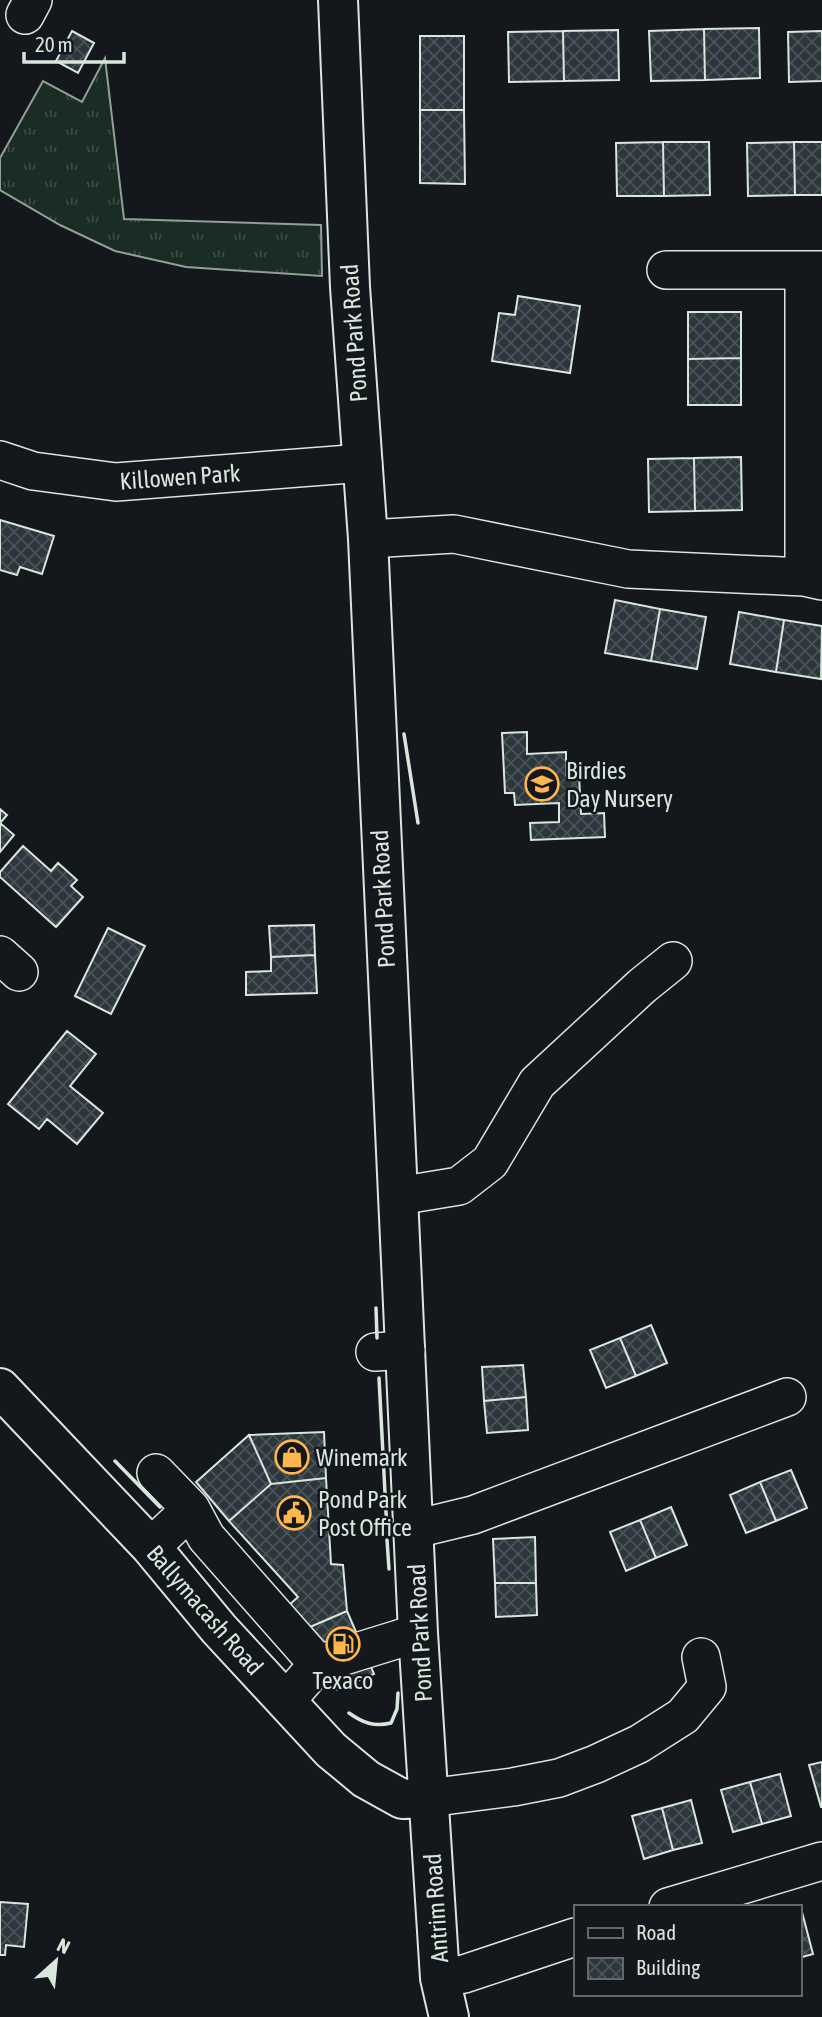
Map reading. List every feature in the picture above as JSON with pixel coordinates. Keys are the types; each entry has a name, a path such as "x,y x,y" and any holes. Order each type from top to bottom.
{"main road":[{"name":"Pond Park Road","path":"338,0 351,287 368,539 398,1196 391,1351 415,1529 428,1798"},
{"name":"Ballymacash Road","path":"0,1388 151,1547 219,1629 331,1750 366,1779 402,1799 428,1798"},
{"name":"Antrim Road","path":"428,1798 440,1978 449,2017"}],"street":[{"path":"368,539 454,534 628,569 813,579 813,270 666,270"},
{"name":"Killowen Park","path":"0,460 33,471 116,482 363,463"},
{"path":"398,1196 459,1186 490,1163 537,1083 634,993 673,961"},
{"path":"415,1529 473,1515 787,1397"},
{"path":"156,1473 191,1509 206,1538 318,1664"},
{"path":"151,1547 191,1509"},
{"path":"286,1701 318,1664 418,1633"},
{"path":"428,1798 559,1779 639,1744 683,1716 706,1688 701,1657"},
{"path":"675,1905 822,1861"},
{"path":"440,1978 464,1974 574,1937"}],"green space":[{"path":"105,58 124,219 321,225 322,276 186,267 115,251 60,225 0,190 0,158 43,81 82,102"}],"building":[{"path":"759,28 760,78 705,80 704,29"},
{"path":"704,29 705,80 651,81 649,31"},
{"path":"618,30 619,80 564,81 563,31"},
{"path":"72,31 94,43 78,73 56,61"},
{"path":"563,31 564,81 509,82 508,32"},
{"path":"822,31 822,81 789,82 788,32"},
{"path":"420,36 464,36 464,110 420,110"},
{"path":"420,110 464,110 465,184 420,183"},
{"path":"663,142 664,196 617,196 616,143"},
{"path":"663,142 709,142 710,195 664,196"},
{"path":"794,142 795,195 748,196 747,143"},
{"path":"794,142 822,142 822,195 795,195"},
{"path":"518,296 580,306 570,373 492,361 499,313 515,315"},
{"path":"688,312 741,312 741,358 688,359"},
{"path":"741,358 741,405 688,405 688,359"},
{"path":"741,457 742,510 695,511 694,458"},
{"path":"694,458 695,511 649,512 648,459"},
{"path":"0,520 54,536 42,574 20,567 17,575 0,570"},
{"path":"615,600 660,609 651,661 605,653"},
{"path":"660,609 706,617 697,669 651,661"},
{"path":"739,612 784,620 776,672 730,664"},
{"path":"784,620 822,626 821,679 776,672"},
{"name":"Birdies Day Nursery","path":"527,732 527,754 566,752 566,776 579,775 581,814 604,813 605,837 531,840 530,823 559,822 559,803 515,805 514,793 505,793 502,733"},
{"path":"0,809 7,815 0,823"},
{"path":"0,823 14,835 0,852"},
{"path":"23,846 51,871 58,863 77,880 71,886 83,897 56,927 0,877 0,872"},
{"path":"314,925 315,955 271,957 269,926"},
{"path":"108,928 145,946 111,1014 75,996"},
{"path":"315,955 317,993 246,995 246,972 271,971 271,957"},
{"path":"67,1031 96,1054 70,1086 103,1113 77,1144 47,1119 39,1129 8,1104"},
{"path":"651,1325 667,1363 636,1376 620,1338"},
{"path":"620,1338 636,1376 606,1388 590,1350"},
{"path":"523,1365 526,1397 484,1401 482,1367"},
{"path":"526,1397 528,1430 487,1433 484,1401"},
{"name":"Winemark","path":"324,1432 326,1478 271,1484 249,1435"},
{"path":"249,1435 271,1484 229,1521 196,1482"},
{"path":"791,1470 807,1508 776,1521 760,1482"},
{"path":"326,1478 331,1564 343,1565 347,1611 310,1627 288,1606 298,1597 229,1521 271,1484"},
{"path":"760,1482 776,1521 746,1533 730,1495"},
{"path":"671,1507 687,1545 656,1558 640,1520"},
{"path":"640,1520 656,1558 626,1571 610,1532"},
{"path":"535,1537 536,1583 495,1583 493,1539"},
{"path":"495,1583 536,1583 537,1615 496,1617"},
{"path":"347,1611 374,1674 336,1690 310,1627"},
{"path":"822,1762 822,1807 821,1807 809,1765"},
{"path":"780,1774 791,1816 762,1824 750,1782"},
{"path":"750,1782 762,1824 733,1832 721,1790"},
{"path":"691,1800 702,1843 673,1850 662,1808"},
{"path":"662,1808 673,1850 644,1859 632,1816"},
{"path":"0,1902 28,1904 24,1947 6,1945 5,1955 0,1955"},
{"path":"801,1912 813,1954 801,1957"}],"wall":[{"path":"404,734 418,823"},
{"path":"376,1308 377,1338"},
{"path":"379,1378 387,1531"},
{"path":"115,1461 160,1507"},
{"path":"387,1540 389,1569"},
{"path":"349,1713 369,1723 391,1723 397,1709 398,1693"}],"place":[{"name":"Birdies Day Nursery","path":"542,784"},
{"name":"Winemark","path":"292,1457"},
{"name":"Pond Park Post Office","path":"294,1513"},
{"name":"Texaco","path":"343,1644"}]}
